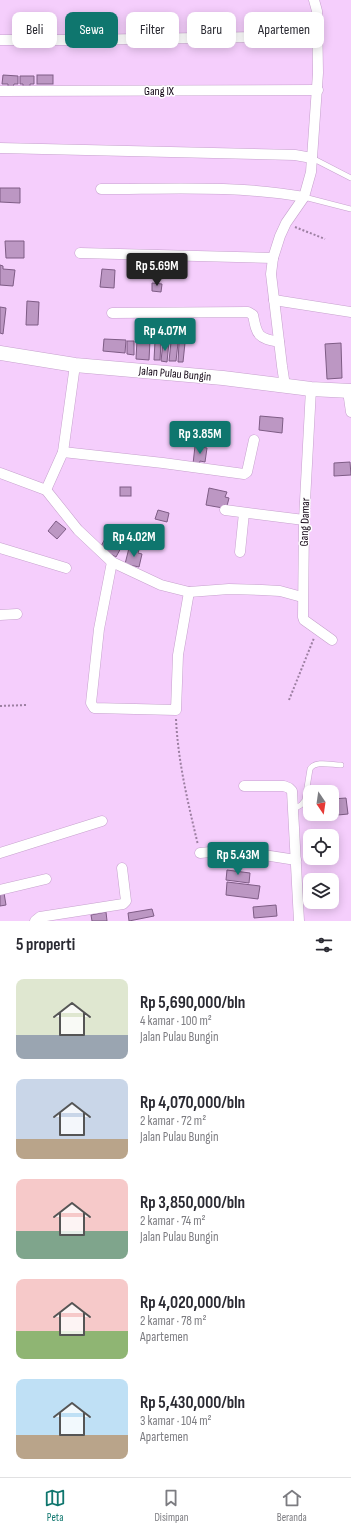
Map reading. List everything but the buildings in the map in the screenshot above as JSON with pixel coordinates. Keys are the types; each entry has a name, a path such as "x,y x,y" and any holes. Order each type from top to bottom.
{"street":[{"path":"314,0 316,12"},
{"path":"0,40 244,37"},
{"path":"285,386 271,274 273,258 280,236 286,223 304,197 311,172 318,90 318,48"},
{"name":"Gang IX","path":"0,91 318,90"},
{"path":"0,148 295,155 312,158"},
{"path":"101,189 233,189 276,192 304,197"},
{"path":"80,252 273,258"},
{"path":"274,300 351,312"},
{"path":"112,313 248,312 253,314 258,335 264,339 279,342"},
{"name":"Jalan Pulau Bungin","path":"0,353 75,365 223,378 311,389 350,391"},
{"path":"46,490 64,452 75,365"},
{"name":"Gang Damar","path":"311,389 304,520 302,597 303,619 332,640"},
{"path":"350,391 351,412"},
{"path":"64,452 244,474 247,472 254,440"},
{"path":"0,473 46,490 78,530 112,562 161,585 189,592 229,589 262,590 280,591 302,597"},
{"path":"226,510 304,520"},
{"path":"240,552 244,513"},
{"path":"0,548 66,568"},
{"path":"112,562 99,629 91,703 92,706 98,709 176,710 178,655 189,592"},
{"path":"0,615 17,614"},
{"path":"244,786 284,786 292,791 299,921"},
{"path":"0,853 102,821"},
{"path":"200,853 232,850 296,860"},
{"path":"36,921 40,917 123,904 126,901 122,868"},
{"path":"0,890 46,879"}],"lane":[{"path":"312,158 351,178"},
{"path":"304,197 351,209"},
{"path":"294,809 301,805 305,800 310,769 312,766 316,763 341,765"}],"path":[{"path":"286,223 325,239"},
{"path":"289,700 317,630"},
{"path":"0,706 26,705"},
{"path":"176,710 177,741 185,790 200,853"}]}
